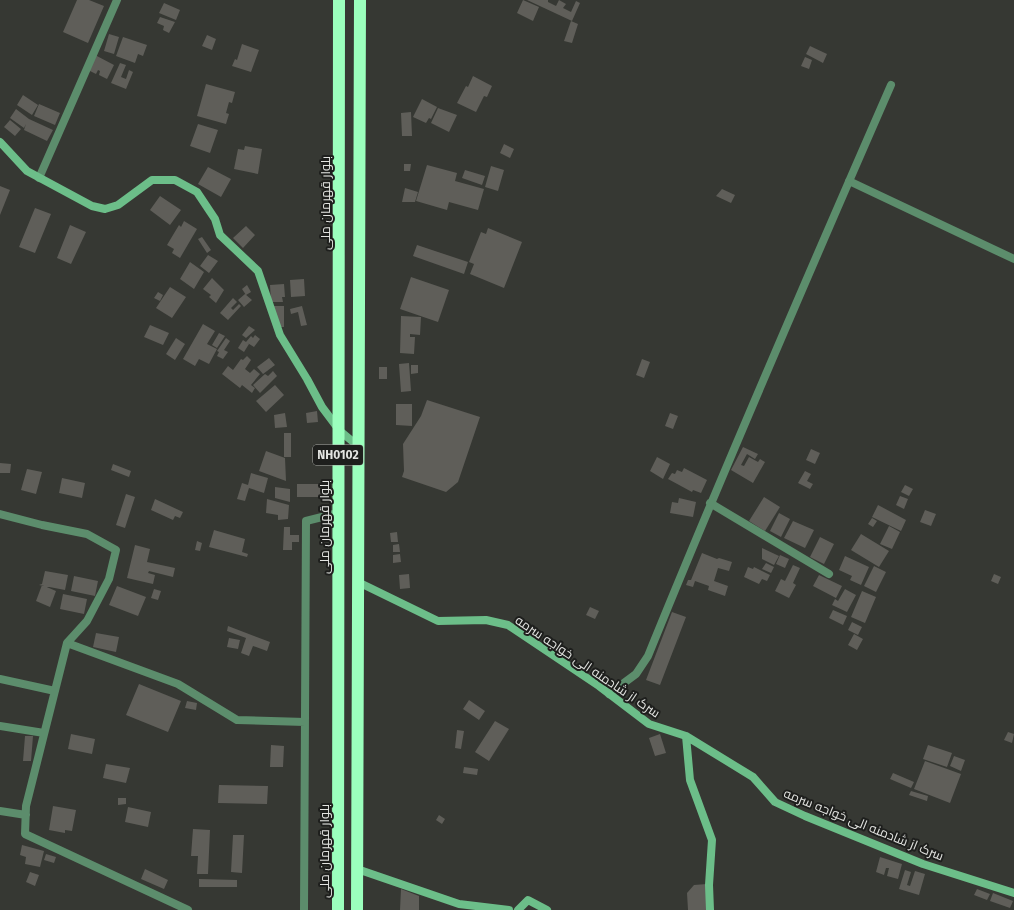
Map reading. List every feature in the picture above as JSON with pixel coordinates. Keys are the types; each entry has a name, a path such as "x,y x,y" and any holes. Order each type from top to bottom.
{"highway":[{"name":"بلوار قهرمان ملی","path":"338,910 338,444 340,431 339,0"},
{"name":"NH0102","path":"357,910 360,0"}],"street":[{"path":"39,178 117,0"},
{"path":"609,694 636,674 648,656 710,502 733,454 782,335 891,85"},
{"path":"0,142 27,171 92,206 105,210 118,205 152,180 175,180 197,192 215,219 220,235 258,271 280,335 322,407 340,431 358,446"},
{"path":"849,181 1014,259"},
{"path":"710,502 829,574"},
{"path":"304,910 306,521 338,513"},
{"path":"0,514 42,525 87,534 116,550 108,579 87,621 67,642 26,806 25,834 188,910"},
{"name":"سرک از شادمنه الی خواجه سرمه","path":"358,582 438,621 453,622 486,620 508,625 609,694 648,724 686,736 753,777 775,802 923,864 1014,893"},
{"path":"67,642 178,684 237,720 305,722"},
{"path":"0,679 55,691"},
{"path":"0,726 44,733"},
{"path":"686,736 690,780 712,840 709,885 710,910"},
{"path":"0,811 26,814"},
{"path":"357,869 459,904 509,910"},
{"path":"518,910 528,900 547,910"}],"building":[{"path":"77,0 89,0 104,6 88,43 63,32"},
{"path":"523,0 539,7 533,21 517,13"},
{"path":"527,0 548,0 548,2 556,6 559,0 566,4 563,8 571,12 576,1 580,3 572,21"},
{"path":"164,3 180,10 176,20 159,13"},
{"path":"160,17 175,22 169,33 163,30 164,26 157,23"},
{"path":"571,21 578,24 572,43 564,41"},
{"path":"109,34 119,37 114,54 104,51"},
{"path":"207,35 216,39 212,50 202,46"},
{"path":"123,37 147,45 143,56 138,54 135,63 116,56"},
{"path":"242,44 259,50 251,72 232,66 235,59 237,60"},
{"path":"810,46 827,54 823,63 806,54"},
{"path":"95,55 114,65 107,79 99,75 100,71 98,70 96,74 88,70"},
{"path":"805,57 812,60 809,69 801,66"},
{"path":"120,63 126,65 121,77 126,79 129,70 133,72 126,89 111,83"},
{"path":"473,76 492,86 487,97 484,96 476,112 457,103 466,86 468,87"},
{"path":"206,84 235,92 232,103 229,102 226,113 229,114 226,124 197,116"},
{"path":"23,95 38,105 32,115 17,105"},
{"path":"422,99 437,107 431,119 429,118 426,123 413,117"},
{"path":"39,104 60,113 55,125 34,116"},
{"path":"438,108 457,115 449,132 431,123"},
{"path":"16,109 29,119 53,130 47,141 24,130 26,124 24,128 10,118"},
{"path":"411,112 412,136 402,136 401,113"},
{"path":"10,120 21,129 15,136 4,127"},
{"path":"198,124 218,130 210,153 190,146"},
{"path":"504,144 514,149 510,158 500,153"},
{"path":"245,146 262,149 258,174 234,169 238,149 244,150"},
{"path":"404,164 411,164 410,171 404,171"},
{"path":"427,165 457,173 455,181 484,189 478,210 449,202 447,210 416,201"},
{"path":"491,166 504,170 498,191 485,187"},
{"path":"208,167 231,179 221,197 198,184"},
{"path":"465,170 485,176 482,185 462,178"},
{"path":"0,186 10,190 0,215"},
{"path":"405,188 418,192 415,202 402,202"},
{"path":"722,189 735,195 731,203 716,196"},
{"path":"160,196 181,210 170,225 150,210"},
{"path":"35,208 51,214 35,253 19,247"},
{"path":"184,221 197,229 180,258 172,253 174,249 167,245 179,225 181,227"},
{"path":"70,225 86,232 71,264 57,258"},
{"path":"246,226 255,235 243,248 233,238"},
{"path":"488,228 522,242 504,288 470,274 474,264 469,262 481,232 486,234"},
{"path":"202,237 211,250 207,253 198,239"},
{"path":"417,245 468,262 464,274 413,256"},
{"path":"208,255 218,261 209,273 200,266"},
{"path":"190,262 204,272 194,289 180,279"},
{"path":"411,277 449,290 438,322 400,309"},
{"path":"212,278 224,290 216,303 209,297 211,295 203,289"},
{"path":"304,279 305,296 291,297 290,280"},
{"path":"284,284 285,297 282,297 283,302 271,302 270,285"},
{"path":"247,285 251,292 246,295 242,289"},
{"path":"170,287 186,297 172,318 156,308"},
{"path":"158,292 163,295 160,301 154,298"},
{"path":"245,294 252,300 244,307 238,300"},
{"path":"233,298 237,302 231,308 233,310 239,304 241,306 228,320 220,313"},
{"path":"273,306 284,306 284,327 279,327"},
{"path":"302,306 307,325 301,326 298,312 291,314 290,309"},
{"path":"401,316 421,317 420,335 410,334 410,337 415,337 414,354 400,353"},
{"path":"203,324 215,331 207,344 217,349 209,364 199,359 195,366 183,359"},
{"path":"150,325 169,333 163,345 144,337"},
{"path":"249,326 255,330 246,338 242,335"},
{"path":"219,333 225,336 217,348 212,345"},
{"path":"255,335 260,339 254,347 246,342 251,336 253,338"},
{"path":"176,338 185,344 175,360 166,354"},
{"path":"226,338 230,341 224,350 228,352 223,359 217,356 219,352 217,351"},
{"path":"243,340 249,344 244,352 238,348"},
{"path":"247,356 251,360 245,369 250,373 254,369 260,374 251,385 255,388 252,393 242,385 240,388 222,374 228,366 233,370 241,359 243,360"},
{"path":"269,358 275,365 263,374 257,367"},
{"path":"642,359 650,362 644,378 636,375"},
{"path":"409,363 411,391 401,392 399,364"},
{"path":"411,365 418,365 418,373 411,374"},
{"path":"379,367 387,367 387,379 379,379"},
{"path":"273,371 277,376 260,393 253,385 265,374 268,376"},
{"path":"275,385 284,395 266,412 256,401"},
{"path":"427,400 480,417 458,482 446,492 402,477 404,471 403,444 421,416"},
{"path":"396,404 412,404 412,426 396,425"},
{"path":"317,411 318,422 307,423 306,413"},
{"path":"285,413 287,427 275,428 274,415"},
{"path":"670,413 678,416 673,429 665,426"},
{"path":"284,433 291,433 291,457 284,457"},
{"path":"743,447 758,454 755,459 747,454 741,465 744,466 749,457 758,462 760,459 765,462 753,483 731,470"},
{"path":"811,449 820,453 815,464 806,460"},
{"path":"266,451 285,458 286,481 259,471"},
{"path":"657,457 670,464 663,479 650,471"},
{"path":"0,463 11,464 10,473 0,473"},
{"path":"113,464 131,471 129,477 111,470"},
{"path":"684,468 707,480 701,493 693,490 692,492 668,479 672,473 675,474 677,470 682,472"},
{"path":"27,469 42,472 36,494 21,490"},
{"path":"805,471 811,474 807,481 813,484 810,489 798,483"},
{"path":"251,473 268,478 264,493 249,488 245,501 237,499 242,483 248,485"},
{"path":"62,478 85,483 82,498 59,493"},
{"path":"297,484 326,484 326,497 297,497"},
{"path":"905,485 913,489 909,496 901,492"},
{"path":"275,487 290,489 290,502 275,498"},
{"path":"126,494 135,497 125,528 116,525"},
{"path":"900,496 908,499 904,509 896,505"},
{"path":"764,497 780,507 765,531 749,521"},
{"path":"679,498 696,502 693,517 670,513 672,502 678,503"},
{"path":"155,499 183,512 180,518 175,516 173,520 151,510"},
{"path":"267,499 289,505 288,519 278,520 278,515 266,513"},
{"path":"878,505 906,520 901,531 872,517"},
{"path":"925,510 936,514 931,526 920,522"},
{"path":"779,513 790,519 781,537 770,531"},
{"path":"872,518 877,521 873,527 868,524"},
{"path":"793,521 814,530 805,548 784,538"},
{"path":"889,526 900,532 892,549 880,544"},
{"path":"284,527 290,527 290,535 299,535 299,542 292,542 292,550 283,550"},
{"path":"214,530 245,539 242,552 248,554 247,557 209,547"},
{"path":"397,532 398,542 391,542 390,533"},
{"path":"861,534 889,551 879,567 851,550"},
{"path":"820,537 834,544 824,564 810,557"},
{"path":"197,541 202,543 200,551 195,550"},
{"path":"399,544 400,552 393,552 393,545"},
{"path":"135,545 150,549 147,562 175,568 173,577 149,571 148,573 155,575 153,584 127,578"},
{"path":"762,548 779,556 774,565 762,559"},
{"path":"702,553 717,559 719,558 732,562 729,571 718,568 714,581 728,586 725,596 708,590 709,586 695,581 693,587 686,585 688,580 691,580"},
{"path":"400,554 401,562 393,563 393,555"},
{"path":"780,555 789,559 785,568 776,564"},
{"path":"845,556 869,567 861,585 850,580 852,576 839,570"},
{"path":"766,563 774,567 771,573 762,569"},
{"path":"793,565 800,568 793,583 796,585 789,598 775,591 781,579 785,581"},
{"path":"874,566 886,572 876,592 864,586"},
{"path":"748,567 753,569 754,567 770,575 767,581 762,579 759,584 744,577"},
{"path":"45,571 68,575 65,590 39,585 42,584"},
{"path":"409,574 410,588 400,589 399,575"},
{"path":"994,574 1001,577 998,584 991,581"},
{"path":"819,575 842,586 836,598 813,586"},
{"path":"74,576 98,581 95,596 71,591"},
{"path":"42,585 56,591 50,607 36,601"},
{"path":"117,586 146,597 138,616 109,605"},
{"path":"154,589 161,591 158,600 151,598"},
{"path":"845,589 856,595 847,612 832,605 835,599 838,601"},
{"path":"862,591 876,597 865,623 851,617"},
{"path":"63,594 87,599 84,614 60,609"},
{"path":"590,607 599,611 595,619 586,615"},
{"path":"833,610 847,616 843,625 829,618"},
{"path":"672,612 686,617 660,685 646,680"},
{"path":"852,622 862,627 858,635 848,630"},
{"path":"228,626 270,642 267,651 253,646 249,656 241,653 246,638 227,631"},
{"path":"96,633 119,637 116,652 93,647"},
{"path":"854,634 863,639 857,650 848,645"},
{"path":"229,638 240,640 238,649 227,647"},
{"path":"139,684 181,701 168,732 126,715"},
{"path":"469,700 485,711 479,720 463,709"},
{"path":"187,701 197,703 196,710 185,708"},
{"path":"495,721 509,729 489,761 475,752"},
{"path":"457,730 464,731 461,749 455,748"},
{"path":"1008,732 1014,734 1012,743 1004,740"},
{"path":"71,734 95,739 92,754 68,749"},
{"path":"660,734 666,753 655,756 649,738"},
{"path":"25,736 33,736 31,761 23,761"},
{"path":"271,745 284,746 283,767 270,767"},
{"path":"928,745 952,753 947,767 923,759"},
{"path":"954,756 965,760 961,771 950,766"},
{"path":"925,761 961,774 950,803 914,789"},
{"path":"106,764 130,768 126,783 103,778"},
{"path":"464,767 478,769 477,775 463,773"},
{"path":"893,773 914,782 911,788 890,779"},
{"path":"219,785 268,786 267,804 218,803"},
{"path":"911,791 928,796 927,801 909,795"},
{"path":"118,798 126,798 126,804 118,805"},
{"path":"53,806 76,810 72,831 65,830 65,833 49,830"},
{"path":"128,807 151,812 148,827 125,822"},
{"path":"439,815 445,819 442,824 436,820"},
{"path":"193,829 210,830 208,874 197,874 198,856 191,856"},
{"path":"233,835 244,835 242,873 231,872"},
{"path":"22,845 44,851 40,867 25,864 26,857 20,855"},
{"path":"46,854 56,857 54,863 44,860"},
{"path":"880,857 902,864 898,879 887,876 889,868 886,868 884,875 876,872"},
{"path":"145,869 168,880 164,889 141,879"},
{"path":"905,870 911,872 907,885 910,886 915,871 925,874 919,895 899,889"},
{"path":"30,872 39,875 35,886 26,882"},
{"path":"199,879 237,880 237,887 199,887"},
{"path":"707,884 708,910 688,910 687,893 694,885"},
{"path":"401,889 419,896 419,910 400,910"},
{"path":"977,889 990,894 987,900 974,895"},
{"path":"993,893 1013,901 1010,908 990,901"}]}
